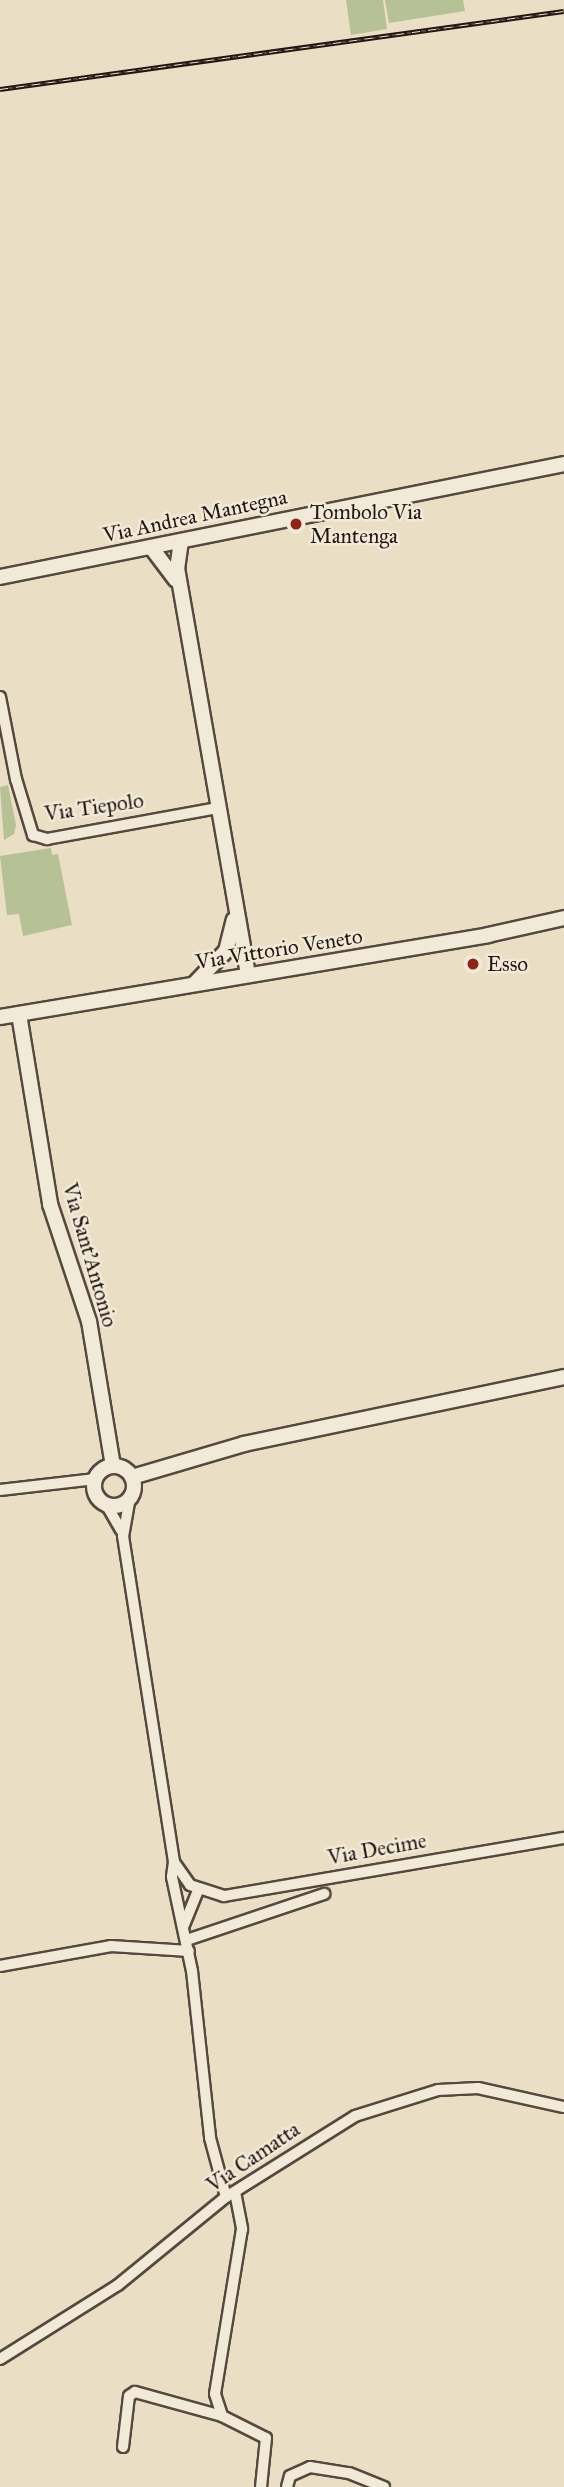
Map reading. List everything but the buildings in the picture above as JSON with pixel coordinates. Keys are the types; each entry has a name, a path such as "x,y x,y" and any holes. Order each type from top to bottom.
{"street":[{"name":"Via Andrea Mantegna","path":"0,577 151,547 173,549 564,464"},
{"path":"173,549 235,911 245,950 243,975"},
{"name":"Via Tiepolo","path":"0,697 16,779 33,835 47,839 218,808"},
{"path":"195,983 226,951 235,911"},
{"name":"Via Vittorio Veneto","path":"0,1017 278,971 564,918"},
{"path":"245,950 278,971"},
{"path":"226,951 243,975"},
{"name":"Via Sant'Antonio","path":"19,1014 50,1204 89,1321 113,1466"},
{"path":"0,1490 95,1479 113,1466 132,1477 244,1444 564,1377"},
{"path":"132,1477 123,1536 174,1862 177,1901 188,1946 209,2138 242,2230 215,2394 222,2416"},
{"path":"95,1479 96,1496 106,1504 123,1536"},
{"path":"106,1504 122,1504 130,1497"},
{"name":"Via Decime","path":"194,1887 224,1896 249,1893 564,1838"},
{"path":"174,1862 194,1887"},
{"path":"177,1901 194,1887"},
{"path":"184,1927 194,1887"},
{"path":"0,1966 111,1946 188,1946 324,1894"},
{"name":"Via Camatta","path":"0,2359 118,2284 231,2194 355,2116 438,2090 478,2088 564,2107"},
{"path":"123,2447 129,2396 135,2392 222,2416 266,2438 261,2487"},
{"path":"287,2487 290,2476 310,2467 349,2473 384,2487"}],"green space":[{"path":"346,0 383,0 387,29 351,35"},
{"path":"385,0 463,0 465,11 389,23"},
{"path":"8,785 16,825 14,834 4,840 0,787"},
{"path":"51,848 52,855 58,854 72,925 23,936 19,914 7,915 0,856"}],"railway":[{"path":"0,89 564,11"}],"place":[{"name":"Tombolo Via Mantenga","path":"296,524"},
{"name":"Esso","path":"473,964"}]}
